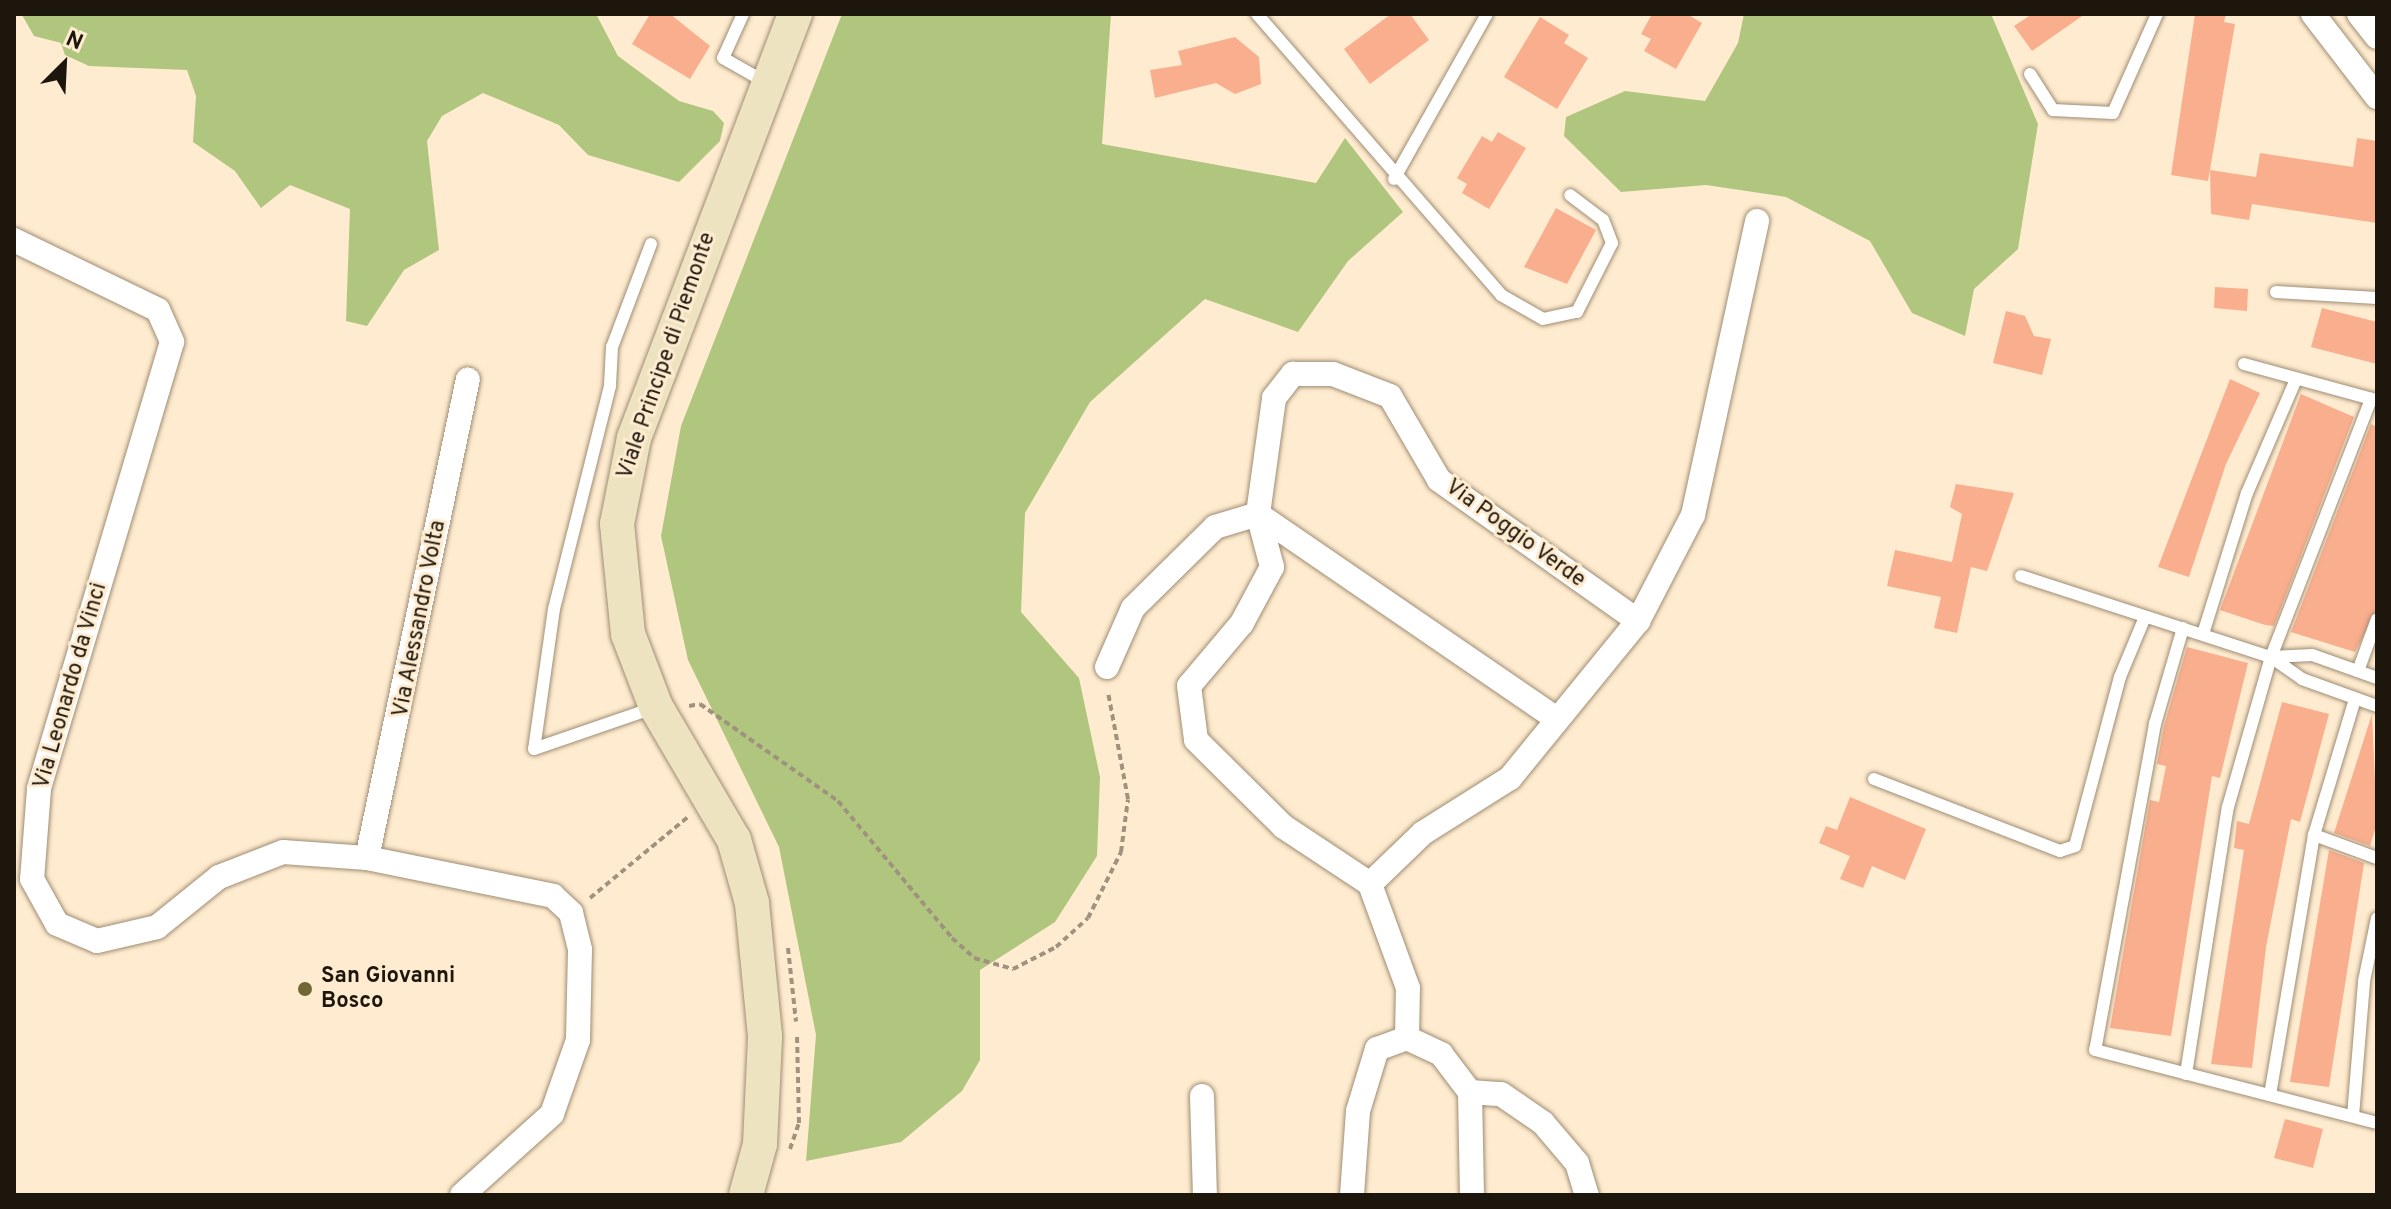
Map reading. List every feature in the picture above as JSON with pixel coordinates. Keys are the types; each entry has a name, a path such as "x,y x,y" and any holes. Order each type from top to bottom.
{"street":[{"name":"Viale Principe di Piemonte","path":"746,1195 760,1144 765,1036 756,924 742,861 711,799 672,703 620,594 619,496 634,438 795,14"},
{"path":"2313,14 2377,97"},
{"path":"2359,14 2377,37"},
{"path":"1407,1038 1408,988 1370,884 1423,833 1510,778 1554,717 1638,621 1693,515 1757,221"},
{"name":"Via Leonardo da Vinci","path":"14,240 158,310 172,342 39,789 32,879 57,924 97,941 157,927 219,877 283,852 367,858 553,896 571,913"},
{"name":"Via Poggio Verde","path":"1370,884 1284,827 1196,740 1189,686 1242,623 1272,567 1258,514 1274,398 1293,374 1333,374 1390,396 1439,480 1638,621"},
{"name":"Via Alessandro Volta","path":"367,858 468,380"},
{"path":"1107,667 1141,600 1215,527 1258,514 1554,717"},
{"path":"462,1195 552,1114 578,1040 580,950 571,913"},
{"path":"1352,1195 1358,1111 1377,1049 1407,1038 1441,1054 1470,1092 1472,1195"},
{"path":"1470,1092 1501,1094 1543,1123 1577,1163 1587,1195"},
{"path":"1202,1096 1205,1195"}],"lane":[{"path":"743,14 723,58 768,84"},
{"path":"1257,14 1394,179 1501,295 1543,319 1577,312 1612,243 1603,220 1570,195"},
{"path":"1394,179 1487,14"},
{"path":"2030,74 2053,110 2113,113 2157,14"},
{"path":"651,244 612,347 610,386 554,609 534,749 672,703"},
{"path":"2276,292 2377,298"},
{"path":"2186,1074 2228,807 2271,657 2374,400 2244,364"},
{"path":"2203,634 2247,493 2296,379"},
{"path":"2021,576 2271,657 2302,679 2377,706"},
{"path":"1874,779 2060,851 2075,846 2120,677 2145,617"},
{"path":"2358,671 2377,619"},
{"path":"2183,628 2155,724 2095,1050 2377,1123"},
{"path":"2271,657 2312,655 2377,678"},
{"path":"2270,1095 2314,835 2355,699"},
{"path":"2314,835 2377,858"},
{"path":"2353,1116 2364,981 2377,918"}],"path":[{"path":"672,703 700,704 838,801 952,938 974,958 1013,969 1056,947 1088,918 1121,852 1128,799 1107,667"},
{"path":"672,703 690,719"},
{"path":"571,913 711,799"},
{"path":"786,930 801,1087 787,1159"}],"green space":[{"path":"596,14 618,56 679,101 713,111 724,123 720,141 679,182 588,155 559,125 483,93 442,116 427,141 439,250 404,270 367,326 346,321 350,209 290,185 261,208 235,171 193,142 196,96 187,70 89,66 65,55 61,43 34,36 22,15"},
{"path":"842,14 1111,14 1102,144 1316,183 1345,138 1403,212 1348,261 1298,332 1205,299 1090,402 1025,513 1021,612 1079,678 1100,777 1097,856 1055,922 980,970 980,1060 962,1091 901,1142 806,1161 816,1035 779,847 688,660 661,536 681,426"},
{"path":"1744,14 1991,14 2038,124 2018,249 1974,289 1965,336 1912,313 1870,241 1786,197 1706,185 1621,192 1564,136 1566,117 1625,91 1705,101 1738,43"}],"building":[{"path":"650,14 670,14 710,46 690,79 632,44"},
{"path":"1391,14 1410,14 1429,40 1370,84 1344,49"},
{"path":"1652,14 1687,14 1702,23 1676,69 1644,51 1651,39 1641,34"},
{"path":"2032,14 2085,14 2032,51 2014,26"},
{"path":"2195,14 2226,14 2224,22 2235,24 2208,181 2171,175"},
{"path":"1540,17 1569,35 1564,43 1588,58 1557,109 1504,77"},
{"path":"1235,37 1259,57 1261,84 1235,94 1216,83 1155,98 1150,70 1182,65 1178,51"},
{"path":"1498,132 1526,148 1489,209 1462,193 1467,184 1457,178 1482,136 1492,142"},
{"path":"2357,138 2377,141 2377,223 2252,204 2249,220 2211,214 2210,170 2256,177 2260,153 2353,167"},
{"path":"1556,208 1596,230 1567,284 1524,267"},
{"path":"2215,287 2248,289 2247,311 2214,308"},
{"path":"2322,308 2377,322 2377,364 2311,347"},
{"path":"2006,311 2025,316 2034,336 2051,339 2042,375 1993,363"},
{"path":"2230,379 2260,393 2226,464 2189,577 2158,567"},
{"path":"2301,394 2354,417 2274,626 2265,625 2220,610"},
{"path":"2371,424 2377,427 2377,610 2355,652 2291,632"},
{"path":"1956,484 2014,493 1987,571 1971,567 1957,633 1934,628 1941,597 1887,586 1895,550 1952,562 1962,514 1950,507"},
{"path":"2187,647 2248,663 2220,778 2212,776 2171,1036 2110,1028 2150,800 2159,802 2166,766 2157,764 2164,726"},
{"path":"2282,702 2329,714 2300,822 2291,819 2266,947 2252,1068 2211,1064 2244,850 2234,848 2237,821 2249,824"},
{"path":"2372,714 2377,823 2370,846 2334,833"},
{"path":"1850,797 1926,829 1905,880 1872,866 1863,888 1840,879 1850,856 1819,843 1826,826 1837,830"},
{"path":"2329,850 2364,863 2329,1087 2290,1082"},
{"path":"2285,1119 2323,1129 2313,1168 2274,1158"}],"place":[{"name":"San Giovanni Bosco","path":"305,989"}]}
